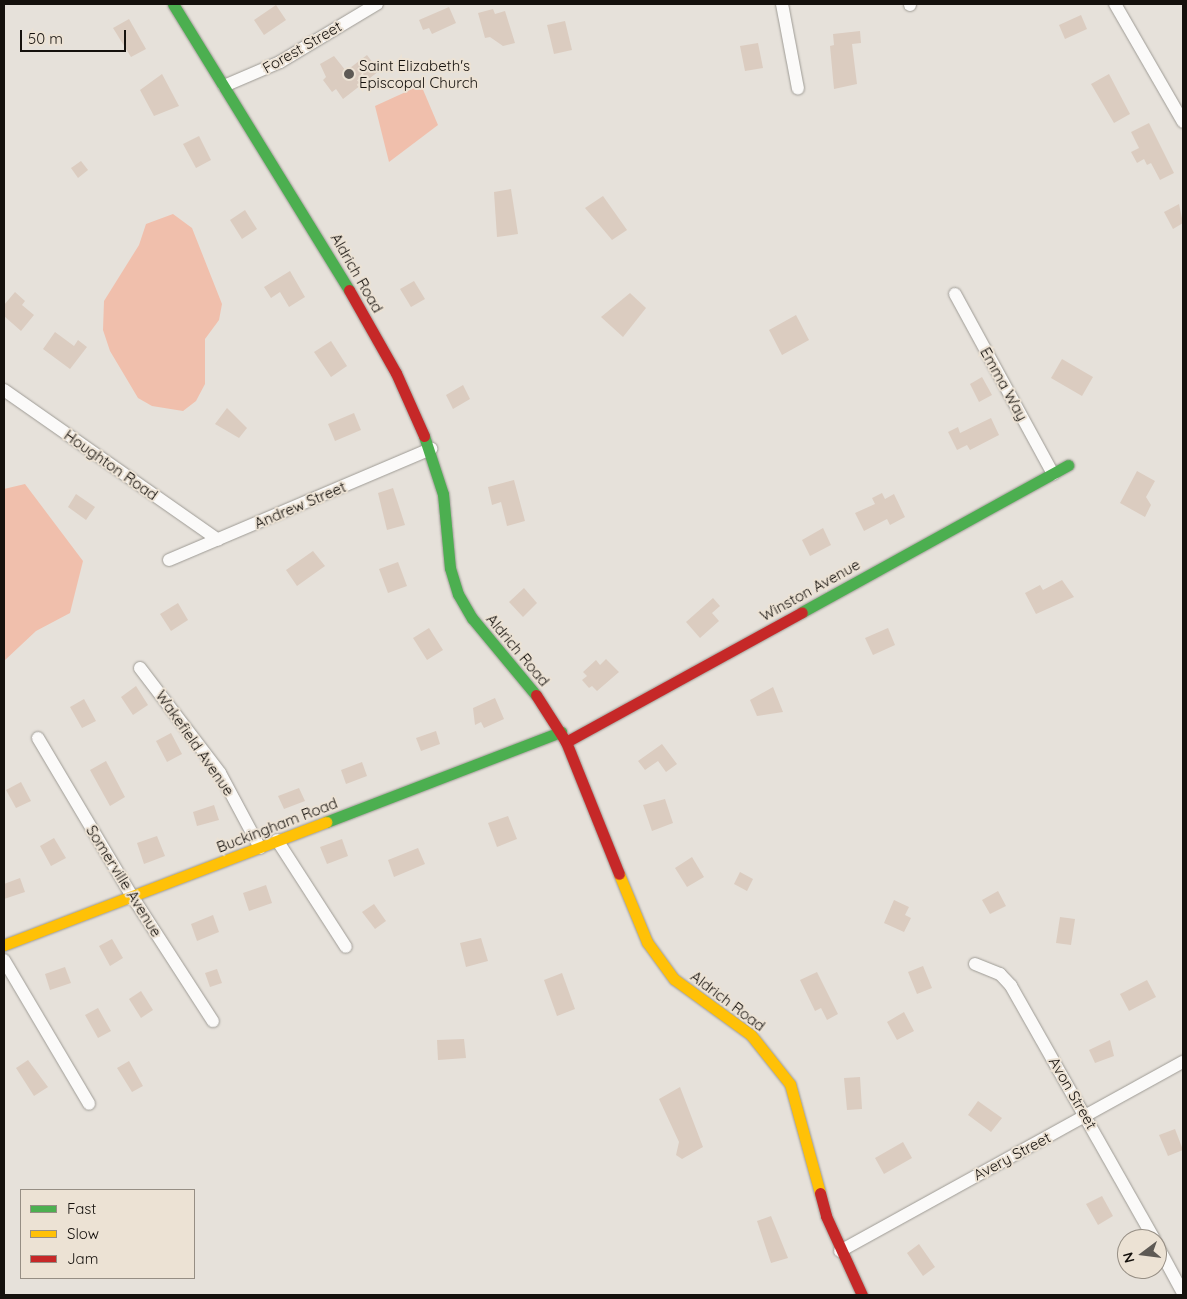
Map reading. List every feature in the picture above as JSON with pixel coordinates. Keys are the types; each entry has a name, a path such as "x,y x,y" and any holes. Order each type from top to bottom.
{"street":[{"name":"Aldrich Road","path":"173,4 372,329 431,449 443,494 449,562 458,594 564,737 634,918 655,955 684,988 764,1047 790,1084 822,1202 840,1251 862,1295"},
{"name":"Forest Street","path":"224,86 280,62 378,4"},
{"path":"782,4 798,89"},
{"path":"1115,4 1183,122"},
{"name":"Emma Way","path":"955,294 1053,474"},
{"name":"Houghton Road","path":"4,390 218,540"},
{"name":"Andrew Street","path":"169,560 431,449"},
{"name":"Winston Avenue","path":"564,737 1068,466"},
{"name":"Wakefield Avenue","path":"140,668 220,773 260,848"},
{"name":"Buckingham Road","path":"4,945 277,840 564,737"},
{"name":"Somerville Avenue","path":"38,738 132,896 214,1021"},
{"path":"277,840 346,947"},
{"path":"4,960 89,1104"},
{"name":"Avon Street","path":"975,964 1008,981 1087,1116 1149,1229"},
{"name":"Avery Street","path":"840,1251 1183,1062"},
{"path":"1167,1263 1183,1293"}],"shaded area":[{"path":"421,85 438,125 389,162 375,106"},
{"path":"173,214 192,228 222,304 219,320 205,339 205,384 196,401 183,411 152,406 138,398 110,351 103,330 104,301 139,245 146,224"},
{"path":"25,484 83,561 70,613 36,631 4,661 4,489"}],"building":[{"path":"276,5 286,20 264,35 254,20"},
{"path":"449,7 456,23 432,34 429,28 423,30 419,20"},
{"path":"493,9 495,14 505,11 515,43 503,46 490,37 485,38 478,13"},
{"path":"1081,15 1087,29 1065,39 1059,25"},
{"path":"129,19 146,49 131,57 113,28"},
{"path":"565,21 572,50 554,54 547,25"},
{"path":"860,31 861,43 852,44 857,84 834,89 830,46 834,45 833,34"},
{"path":"758,43 763,68 745,71 740,46"},
{"name":"Saint Elizabeth's Episcopal Church","path":"367,55 379,71 343,99 336,89 332,92 323,80 326,77 320,64 334,56 346,71"},
{"path":"162,74 179,106 154,116 140,90"},
{"path":"1109,74 1130,114 1114,123 1091,84"},
{"path":"1149,123 1174,173 1160,180 1151,163 1147,165 1144,159 1137,163 1131,152 1139,148 1131,132"},
{"path":"199,136 211,160 196,168 183,144"},
{"path":"81,161 88,170 78,178 71,168"},
{"path":"511,189 518,234 497,237 494,192"},
{"path":"603,196 627,230 612,240 585,208"},
{"path":"1179,204 1183,223 1173,229 1164,212"},
{"path":"245,210 257,229 242,239 230,220"},
{"path":"290,271 305,297 289,307 280,292 271,298 264,287"},
{"path":"414,281 425,299 411,307 400,289"},
{"path":"15,292 25,301 22,305 34,315 21,331 4,316 4,305"},
{"path":"630,293 646,308 623,337 601,317"},
{"path":"796,315 809,340 782,355 769,330"},
{"path":"55,332 74,346 78,340 87,347 70,369 43,349"},
{"path":"331,341 347,366 331,377 314,352"},
{"path":"1062,359 1093,377 1082,396 1051,378"},
{"path":"982,377 992,395 979,402 970,384"},
{"path":"463,385 470,399 453,409 446,395"},
{"path":"227,408 247,428 239,438 215,424"},
{"path":"354,413 361,430 335,441 328,424"},
{"path":"991,418 999,435 970,450 967,445 957,450 948,432 958,427 960,433"},
{"path":"1137,471 1155,481 1146,497 1151,505 1145,517 1120,503"},
{"path":"514,480 525,521 507,526 501,502 492,505 488,487"},
{"path":"393,488 405,525 387,530 378,493"},
{"path":"882,493 885,499 894,494 905,517 890,525 887,519 864,531 855,513 875,504 872,498"},
{"path":"76,494 95,507 86,520 68,507"},
{"path":"823,528 831,545 810,556 802,540"},
{"path":"313,551 325,566 297,586 286,570"},
{"path":"398,562 407,586 388,593 379,569"},
{"path":"1062,580 1074,597 1036,614 1025,593 1040,585 1043,590"},
{"path":"524,588 537,603 523,617 509,602"},
{"path":"713,598 720,606 712,613 719,621 700,638 686,622"},
{"path":"178,603 188,620 171,631 160,614"},
{"path":"429,628 443,650 427,660 413,638"},
{"path":"888,628 895,645 873,655 865,638"},
{"path":"606,659 619,672 597,691 592,686 589,688 582,680 587,676 583,672 596,660 600,665"},
{"path":"136,686 148,705 133,715 121,697"},
{"path":"773,687 783,712 757,716 750,700"},
{"path":"495,698 504,719 484,728 481,722 475,725 473,708"},
{"path":"84,699 96,721 82,728 70,707"},
{"path":"436,731 440,744 421,751 416,738"},
{"path":"171,733 182,754 167,762 156,741"},
{"path":"662,744 677,764 666,772 658,761 645,770 638,761"},
{"path":"106,761 125,797 110,806 90,770"},
{"path":"362,762 367,776 346,784 341,770"},
{"path":"21,782 31,801 16,808 6,790"},
{"path":"299,788 305,801 284,809 278,796"},
{"path":"665,799 673,823 652,831 643,805"},
{"path":"214,805 219,820 197,826 193,812"},
{"path":"508,816 517,839 497,847 488,823"},
{"path":"157,836 165,856 144,864 137,843"},
{"path":"54,838 66,858 51,866 40,846"},
{"path":"342,839 348,856 327,864 320,847"},
{"path":"418,848 425,864 394,877 388,860"},
{"path":"692,857 704,877 687,887 675,868"},
{"path":"740,872 753,879 747,891 734,884"},
{"path":"20,878 25,892 4,899 4,884"},
{"path":"266,885 272,903 249,911 243,893"},
{"path":"998,891 1006,906 990,914 982,900"},
{"path":"894,900 909,907 905,915 911,918 904,932 884,923"},
{"path":"374,904 386,921 375,929 362,912"},
{"path":"213,915 219,932 197,941 191,924"},
{"path":"1060,917 1075,919 1071,945 1056,943"},
{"path":"481,938 488,961 466,967 460,943"},
{"path":"112,939 123,958 110,966 99,946"},
{"path":"923,966 932,988 917,994 908,972"},
{"path":"65,967 71,983 50,990 45,974"},
{"path":"217,969 222,983 210,987 205,973"},
{"path":"817,972 838,1014 827,1020 821,1008 815,1011 800,980"},
{"path":"562,973 575,1009 557,1016 544,980"},
{"path":"1147,980 1156,997 1129,1011 1120,994"},
{"path":"141,991 153,1010 141,1018 129,999"},
{"path":"98,1008 111,1031 98,1038 85,1015"},
{"path":"904,1012 914,1031 897,1040 887,1022"},
{"path":"464,1039 466,1058 438,1060 437,1040"},
{"path":"1110,1040 1114,1056 1095,1063 1089,1050"},
{"path":"28,1060 48,1087 34,1096 16,1068"},
{"path":"129,1061 143,1086 132,1092 117,1068"},
{"path":"860,1077 862,1109 847,1110 844,1078"},
{"path":"680,1087 703,1147 682,1159 676,1155 679,1142 659,1099"},
{"path":"978,1101 1002,1118 991,1132 968,1115"},
{"path":"1175,1129 1183,1150 1168,1156 1159,1135"},
{"path":"903,1142 912,1158 884,1174 875,1158"},
{"path":"1102,1196 1113,1216 1098,1225 1086,1204"},
{"path":"771,1216 788,1258 771,1263 757,1221"},
{"path":"919,1244 935,1267 923,1276 907,1253"}],"traffic: fast":[{"path":"173,4 349,290"},
{"path":"424,436 443,494 450,568 458,594 472,618 536,695"},
{"path":"802,612 1068,465"},
{"path":"326,822 561,732"}],"traffic: slow":[{"path":"4,945 326,822"},
{"path":"619,874 647,942 674,979 751,1035 790,1084 820,1193"}],"traffic: jam":[{"path":"349,290 396,373 424,436"},
{"path":"566,742 802,612"},
{"path":"536,695 566,742 619,874"},
{"path":"820,1193 826,1216 862,1295"}],"place":[{"name":"Saint Elizabeth's Episcopal Church","path":"349,74"}]}
